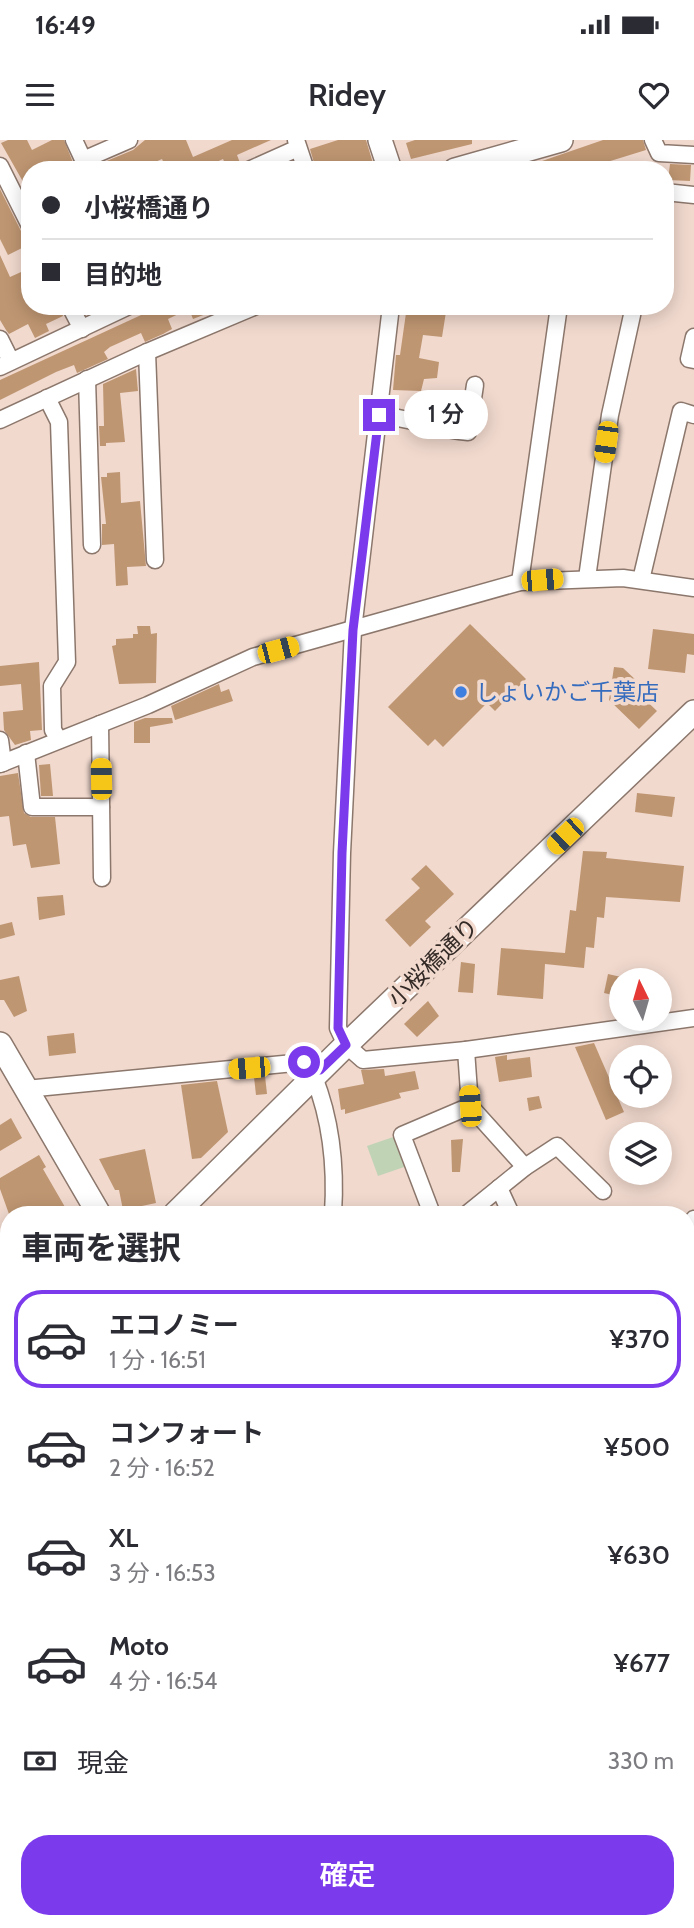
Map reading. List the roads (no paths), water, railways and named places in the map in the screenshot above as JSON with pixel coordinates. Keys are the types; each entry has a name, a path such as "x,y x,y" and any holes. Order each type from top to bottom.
{"street":[{"path":"74,140 84,161"},
{"path":"93,161 129,140"},
{"path":"380,140 387,161"},
{"path":"487,161 561,140"},
{"path":"653,140 659,152 694,155"},
{"path":"266,161 297,144 303,161"},
{"path":"0,166 21,208"},
{"path":"674,193 694,195"},
{"path":"75,315 82,329"},
{"path":"0,339 6,364 111,315"},
{"path":"0,420 235,315"},
{"path":"390,315 353,630 342,853 338,1028 346,1045 363,1060 466,1050 694,1018"},
{"path":"520,582 558,315"},
{"path":"587,578 610,415 632,315"},
{"path":"694,337 689,359 694,360"},
{"path":"147,352 155,560"},
{"path":"87,379 92,545"},
{"path":"379,415 407,417 440,429 468,432 475,385"},
{"path":"47,398 59,422 67,662 52,686 53,730 59,740"},
{"path":"642,580 681,411 694,415"},
{"path":"0,740 1,763 253,657 520,582 587,578 693,585"},
{"name":"小桜橋通り","path":"183,1206 346,1045 694,712"},
{"path":"100,723 102,878"},
{"path":"26,753 32,807 101,807"},
{"path":"0,1044 94,1206"},
{"path":"466,1050 470,1106 525,1167"},
{"path":"26,1089 304,1062 317,1074 336,1177 334,1206"},
{"path":"429,1206 401,1135 470,1106"},
{"path":"477,1206 525,1167 557,1146 603,1191"},
{"path":"499,1188 508,1206"}],"place":[{"name":"しょいかご千葉店","path":"461,692"}]}
